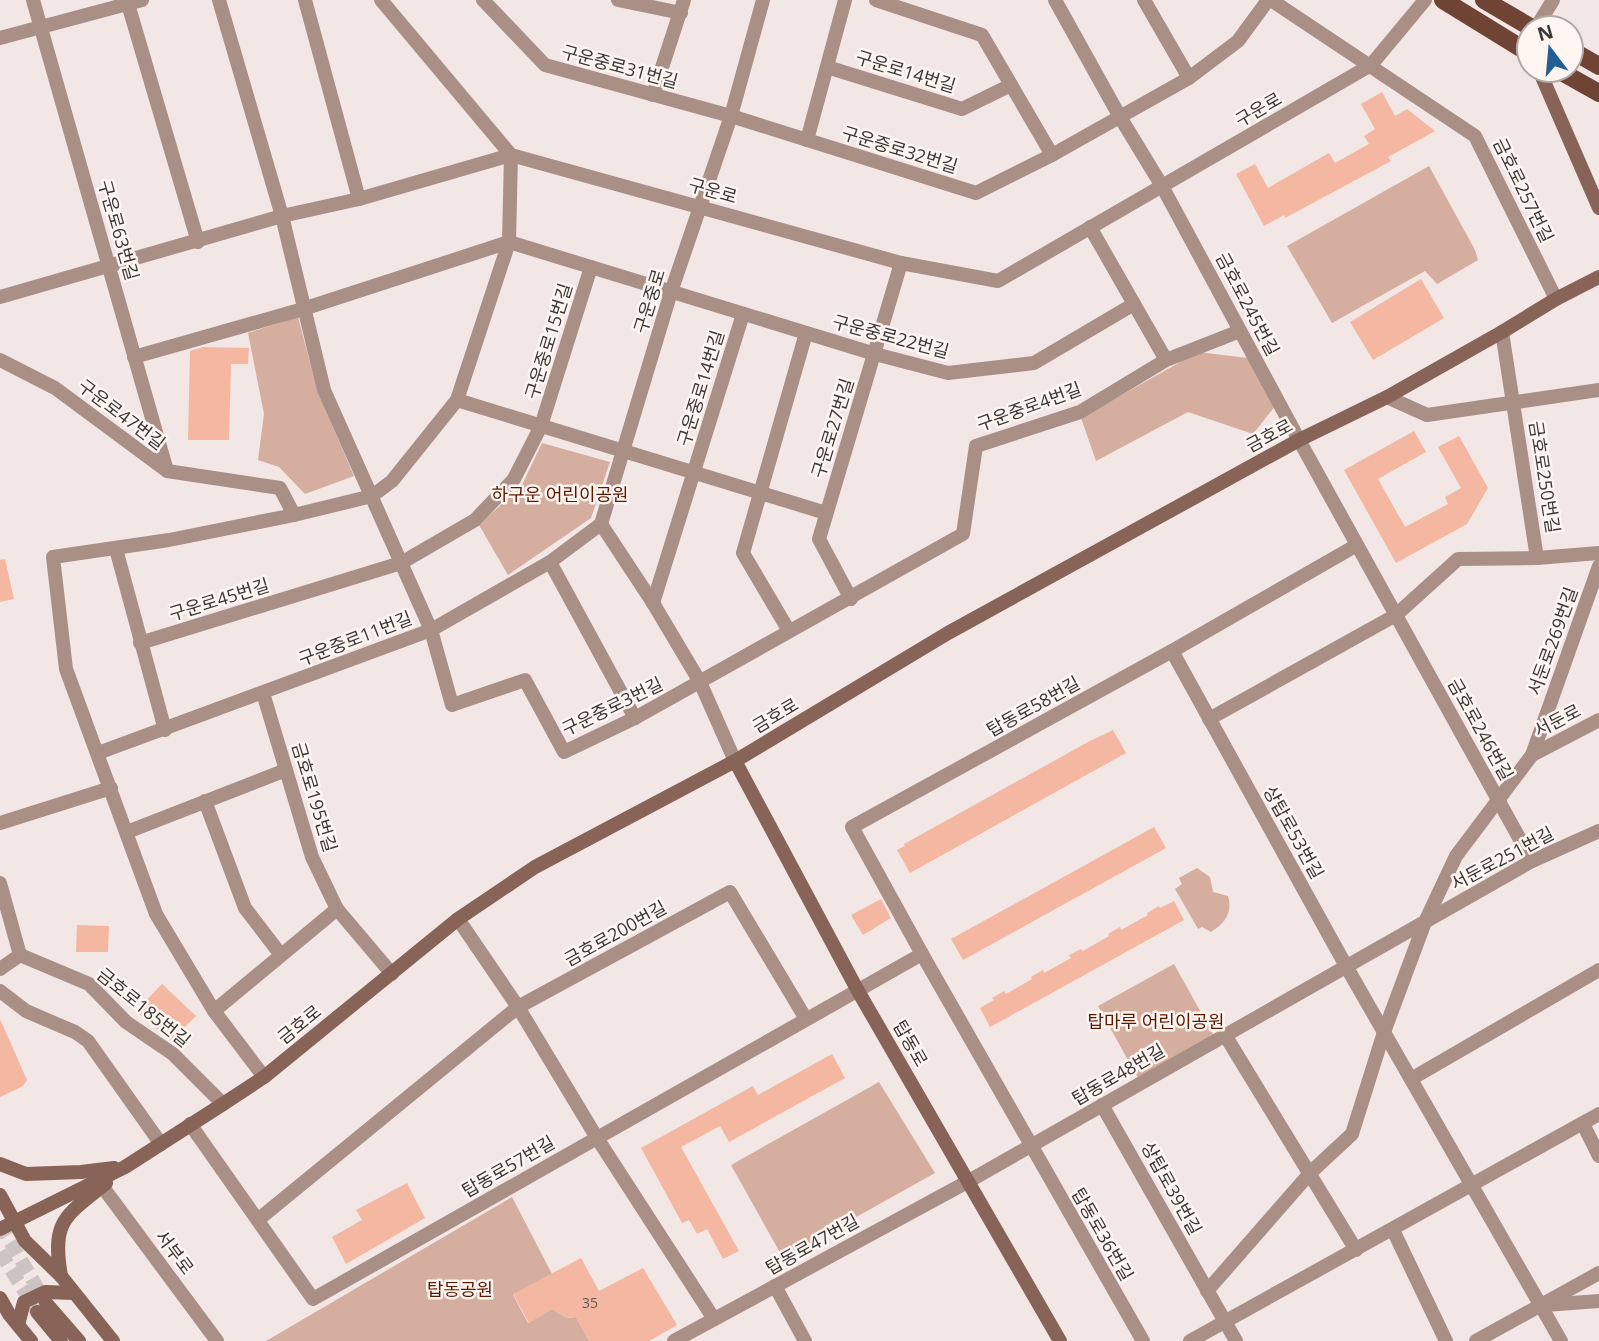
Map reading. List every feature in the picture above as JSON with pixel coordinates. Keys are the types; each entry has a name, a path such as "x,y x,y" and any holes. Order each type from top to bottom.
{"main road":[{"path":"1443,0 1515,44"},
{"path":"1491,2 1515,17"},
{"path":"1583,84 1599,93"}],"street":[{"name":"구운로63번길","path":"33,0 167,471"},
{"path":"219,0 282,216 324,390 431,630"},
{"path":"305,0 359,199"},
{"path":"264,1077 215,1011 156,914 66,669 53,557 116,549 295,515 372,496 392,481 457,400 509,242 511,155 380,0"},
{"name":"구운중로31번길","path":"482,0 545,65 732,116"},
{"path":"618,0 682,6 653,96"},
{"name":"구운중로","path":"601,524 671,292 732,116 763,0"},
{"name":"구운로14번길","path":"807,141 845,0"},
{"path":"876,0 982,35 1052,155"},
{"path":"1055,0 1162,186"},
{"path":"1144,0 1189,78"},
{"path":"1120,117 1189,78 1238,41 1269,0"},
{"name":"금호로257번길","path":"1269,0 1475,136 1556,299"},
{"name":"구운로","path":"511,155 901,263 998,281 1371,65 1425,0"},
{"path":"0,38 135,2 198,242"},
{"name":"구운로14번길","path":"827,67 962,109 1012,85"},
{"path":"1545,84 1599,208"},
{"name":"구운중로32번길","path":"732,116 975,193 1120,117"},
{"path":"0,297 109,264 198,242 282,216 359,199 511,155"},
{"name":"금호로245번길","path":"1162,186 1299,440"},
{"path":"1090,227 1166,359"},
{"path":"134,357 303,309 509,242"},
{"name":"구운중로22번길","path":"509,242 875,354 948,373 1034,363 1134,304"},
{"name":"구운로27번길","path":"851,599 819,539 901,263"},
{"name":"구운중로15번길","path":"541,426 591,267"},
{"name":"금호로","path":"0,1229 125,1167 264,1077 458,919 535,867 735,761 948,633 1299,440 1387,397 1599,277"},
{"name":"구운중로14번길","path":"694,473 743,314"},
{"name":"구운중로4번길","path":"700,682 963,534 975,446 1080,412 1166,359 1240,331"},
{"path":"1502,332 1514,403"},
{"path":"789,631 743,554 806,333"},
{"name":"구운로47번길","path":"0,360 55,388 167,471 281,488 295,515"},
{"name":"금호로250번길","path":"1387,397 1427,415 1599,390"},
{"name":"구운중로15번길","path":"457,400 623,451"},
{"name":"금호로250번길","path":"1514,403 1537,558"},
{"name":"구운로45번길","path":"140,643 401,563 475,520 514,479 541,426"},
{"name":"금호로246번길","path":"1299,440 1532,861"},
{"name":"구운중로14번길","path":"623,451 826,513"},
{"path":"653,603 694,473"},
{"path":"601,524 653,603 700,682 735,761"},
{"name":"구운중로11번길","path":"98,753 431,630 550,562 601,524"},
{"name":"탑동로58번길","path":"1030,1146 852,827 1172,651 1357,545"},
{"path":"116,549 165,730"},
{"path":"1209,719 1396,615 1458,559 1599,554"},
{"path":"550,562 635,718"},
{"name":"서둔로269번길","path":"1499,800 1532,755 1599,566"},
{"name":"구운중로3번길","path":"431,630 452,705 525,680 564,752 635,718 700,682"},
{"name":"상탑로53번길","path":"1172,651 1346,966 1561,1341"},
{"name":"금호로195번길","path":"263,693 312,857 337,909 392,974"},
{"name":"서둔로","path":"1532,755 1599,720"},
{"name":"탑동로","path":"735,761 858,991 1059,1341"},
{"path":"127,832 286,770"},
{"path":"0,823 110,788"},
{"name":"서둔로251번길","path":"1425,922 1456,856 1499,800"},
{"path":"205,801 245,908 281,956"},
{"name":"서둔로251번길","path":"1346,966 1532,861 1599,831"},
{"path":"0,883 20,955 0,969"},
{"name":"금호로200번길","path":"259,1219 518,1007 730,892 806,1019"},
{"path":"215,1011 337,909"},
{"path":"458,919 518,1007 597,1138 714,1319"},
{"path":"1208,1291 1311,1172 1352,1134 1384,1032 1425,922"},
{"path":"858,991 922,954"},
{"name":"금호로185번길","path":"20,955 89,984 126,1022 173,1055 223,1104"},
{"name":"탑동로48번길","path":"969,1181 1346,966"},
{"path":"1411,1079 1599,970"},
{"path":"0,991 26,1011 88,1041 161,1144"},
{"name":"탑동로57번길","path":"191,1124 313,1299 858,991"},
{"path":"1225,1035 1311,1172 1356,1250"},
{"name":"상탑로39번길","path":"1102,1104 1236,1341"},
{"path":"1190,1341 1599,1114"},
{"path":"1583,1124 1599,1156"},
{"name":"탑동로36번길","path":"1030,1146 1143,1341"},
{"path":"0,1164 26,1174 125,1167"},
{"path":"61,1276 57,1253 58,1233 75,1207 125,1167"},
{"name":"탑동로47번길","path":"674,1341 969,1181"},
{"name":"서부로","path":"102,1186 218,1341"},
{"path":"0,1195 25,1241 61,1276 113,1341"},
{"path":"1392,1230 1446,1341"},
{"path":"1476,1341 1599,1273"},
{"path":"775,1286 805,1341"},
{"path":"9,1314 24,1302 45,1292 74,1293"},
{"path":"0,1298 31,1341"},
{"path":"1540,1306 1599,1301"},
{"path":"61,1341 42,1307 79,1341"}],"green space":[{"path":"1429,166 1478,260 1437,284 1425,271 1332,323 1287,246"},
{"path":"298,317 318,393 354,476 305,494 279,467 258,460 264,414 248,333"},
{"path":"1198,352 1248,358 1276,405 1253,434 1188,412 1096,461 1081,418"},
{"name":"하구운 어린이공원","path":"542,443 610,462 591,518 508,575 479,525 522,485"},
{"path":"1197,868 1210,877 1213,892 1228,896 1227,917 1211,932 1202,927 1198,929 1175,889 1182,884 1179,878"},
{"name":"탑마루 어린이공원","path":"1174,964 1214,1036 1138,1078 1098,1006"},
{"path":"879,1082 935,1173 783,1258 731,1165"},
{"name":"탑동공원","path":"512,1197 552,1274 513,1295 528,1323 552,1309 567,1318 576,1317 589,1341 266,1341"}],"building":[{"path":"1382,92 1395,116 1407,109 1435,131 1388,157 1391,161 1285,218 1284,215 1264,226 1236,174 1255,164 1268,188 1329,153 1335,163 1369,144 1364,136 1375,129 1361,104"},
{"path":"1421,279 1444,318 1373,360 1350,322"},
{"path":"203,347 249,348 248,364 231,364 229,440 188,440 190,351"},
{"path":"1414,431 1426,452 1378,479 1405,527 1448,504 1445,497 1461,488 1438,447 1459,436 1488,488 1467,524 1396,563 1344,470"},
{"path":"5,559 14,599 0,602 0,560"},
{"path":"1113,730 1126,753 910,873 897,850 905,846 904,844"},
{"path":"1154,827 1166,848 963,960 951,939"},
{"path":"881,899 891,918 863,935 851,915"},
{"path":"1174,901 1184,920 990,1027 980,1008 994,1000 992,998 1004,991 1006,994 1043,970 1044,973 1071,958 1069,955 1081,949 1083,951 1120,927 1121,930 1159,906 1160,908"},
{"path":"77,925 109,926 108,952 76,952"},
{"path":"162,984 196,1016 171,1041 136,1011"},
{"path":"0,1019 27,1080 23,1086 0,1097"},
{"path":"832,1054 845,1078 729,1142 720,1126 681,1147 739,1251 723,1259 707,1229 697,1234 689,1220 682,1223 641,1148 753,1086 758,1095"},
{"path":"407,1183 425,1218 346,1264 332,1237 362,1220 356,1210"},
{"path":"581,1258 599,1291 643,1268 677,1325 649,1341 589,1341 576,1317 567,1318 552,1309 529,1323 513,1294"}],"tunnel":[{"path":"0,1224 46,1303"},
{"path":"0,1252 36,1310"}]}
